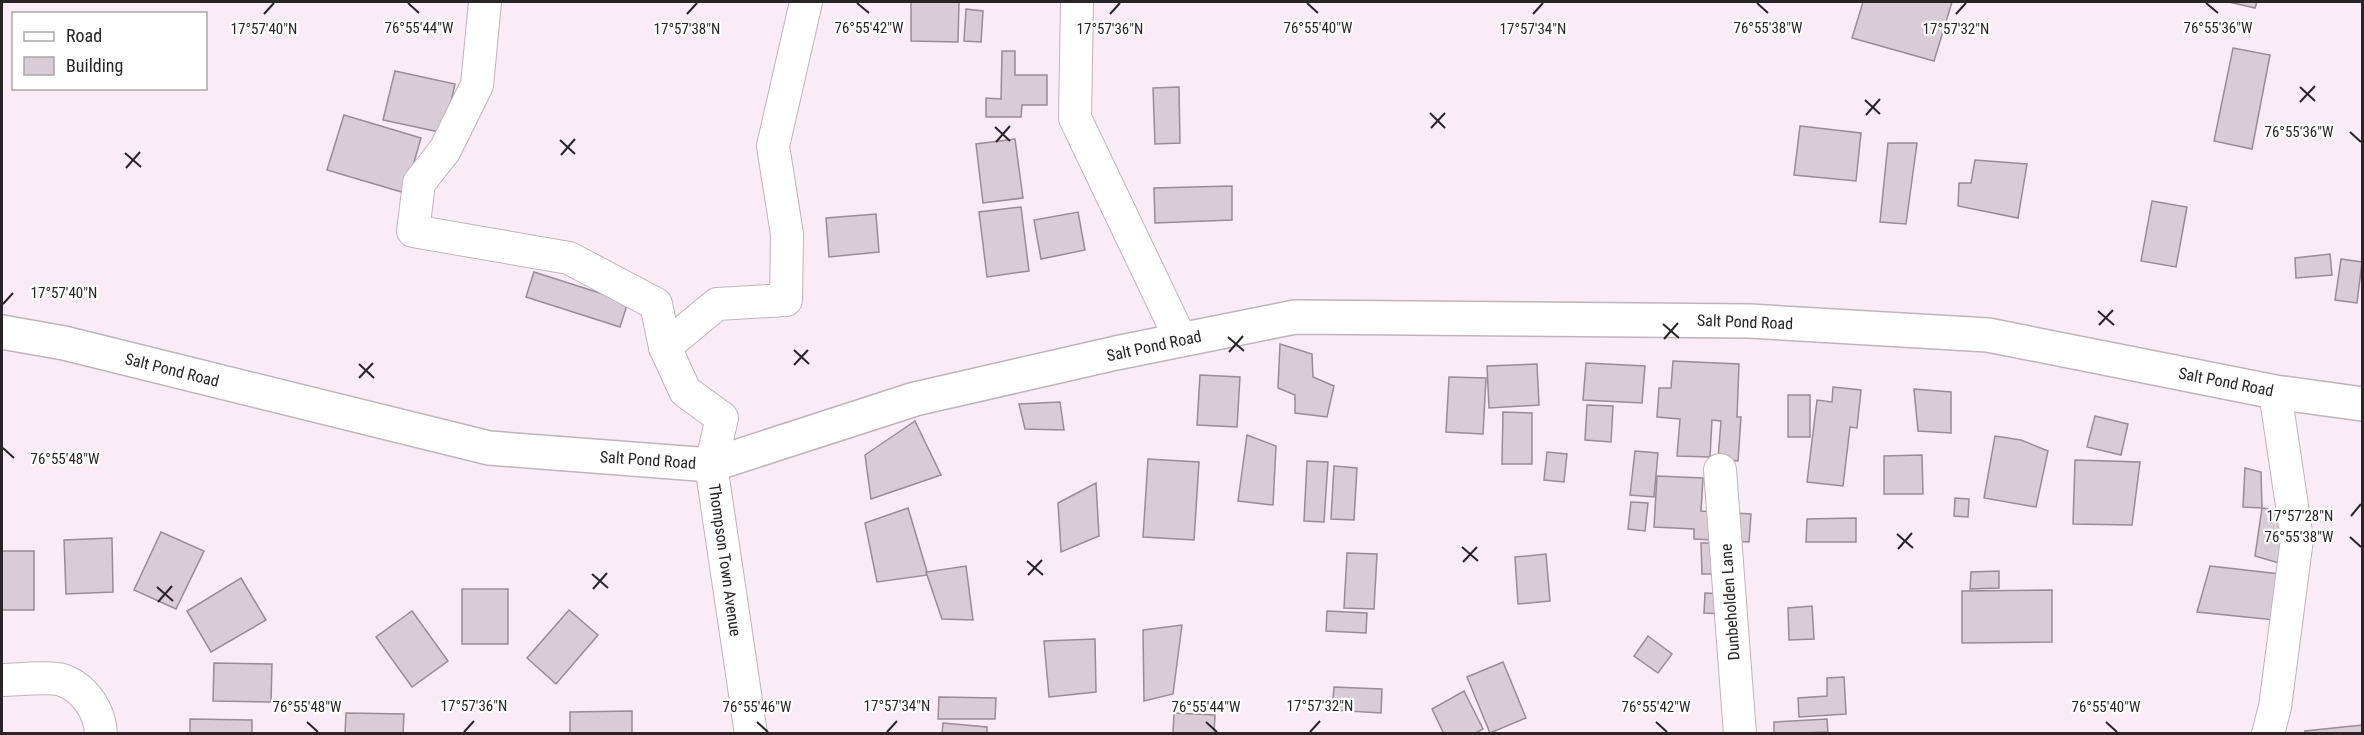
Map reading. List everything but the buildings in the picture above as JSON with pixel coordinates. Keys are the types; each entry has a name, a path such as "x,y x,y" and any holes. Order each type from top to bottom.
{"street":[{"name":"Thompson Town Avenue","path":"485,2 477,85 445,150 419,183 413,231 569,258 656,304 665,347 685,391 722,418 711,465 751,734"},
{"path":"665,347 717,304 786,300 787,234 773,146 806,2"},
{"path":"1077,2 1075,118 1181,340"},
{"name":"Salt Pond Road","path":"2,332 64,343 489,448 711,465 915,399 1295,317 1749,321 1988,335 2275,392 2362,404"},
{"path":"2268,734 2275,707 2297,538 2275,392"},
{"name":"Dunbeholden Lane","path":"1720,470 1740,734"},
{"path":"2,680 62,680 86,694 100,720 100,734"}]}
